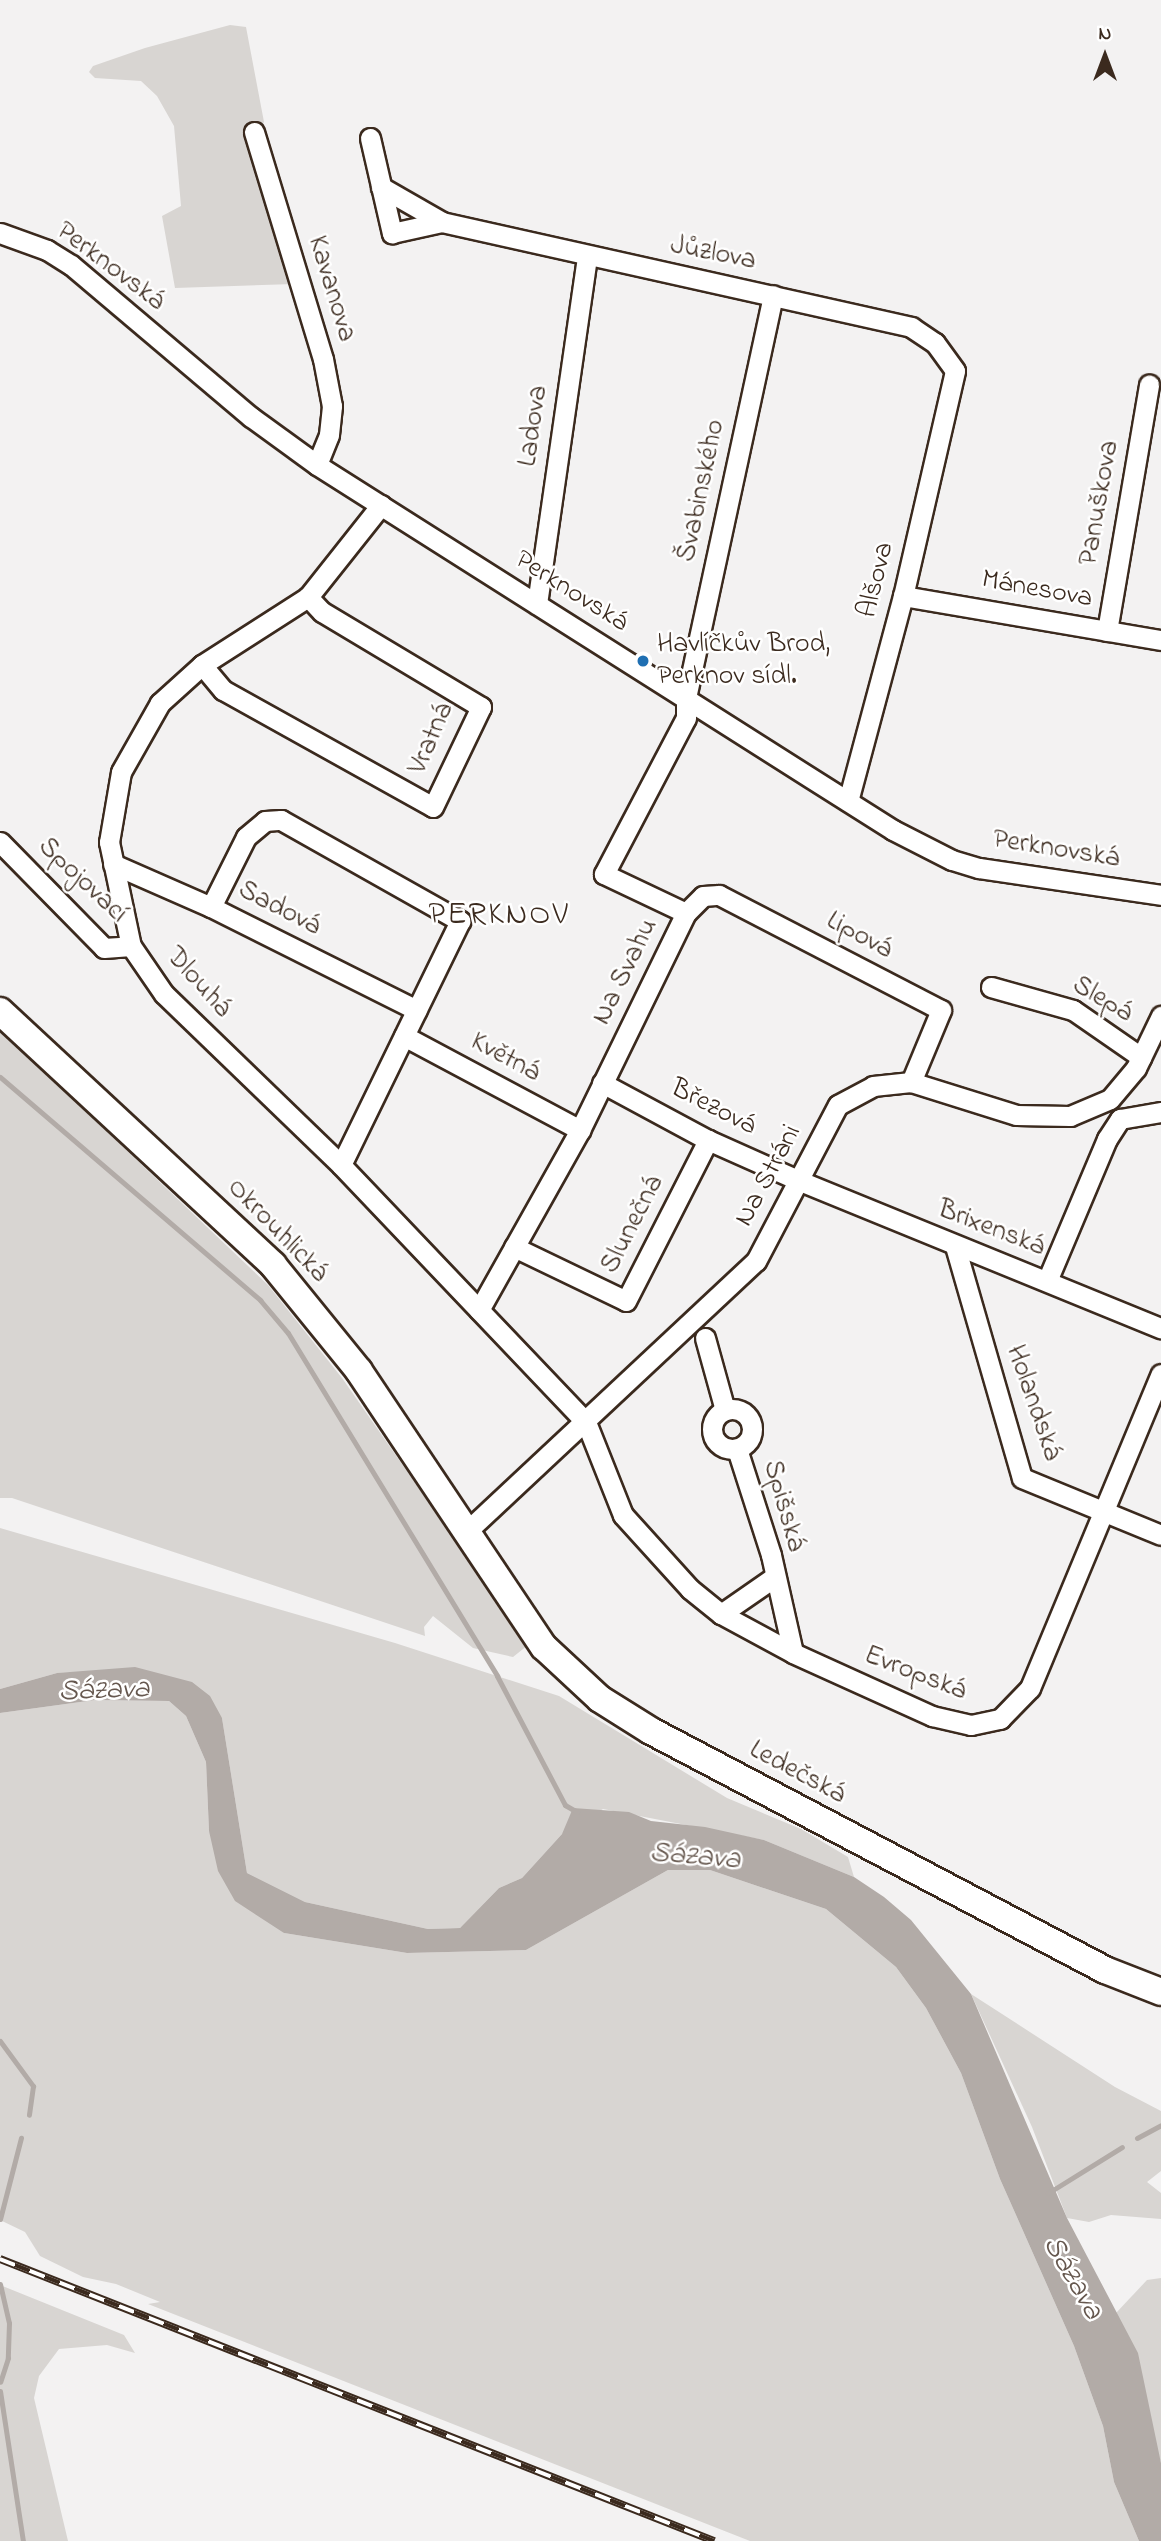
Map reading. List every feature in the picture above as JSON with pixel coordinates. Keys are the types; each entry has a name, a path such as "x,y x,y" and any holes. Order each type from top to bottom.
{"main road":[{"name":"Okrouhlická","path":"0,1011 273,1265 359,1371 465,1533"},
{"name":"Ledečská","path":"465,1533 544,1647 600,1699 651,1731 1105,1970 1161,1992"}],"street":[{"name":"Kavanova","path":"254,132 323,359 332,406 329,435 317,465"},
{"name":"Jůzlova","path":"370,138 392,233 442,222"},
{"name":"Jůzlova","path":"381,187 442,222 587,257 773,295 911,327 935,343 954,371"},
{"name":"Perknovská","path":"0,233 47,250 71,265 251,417 317,465 848,800 952,860 1161,895"},
{"name":"Ladova","path":"537,604 587,257"},
{"name":"Švabinského","path":"686,698 773,295"},
{"name":"Alšova","path":"848,800 903,596 954,371"},
{"name":"Panuškova","path":"1107,631 1149,385"},
{"name":"Dlouhá","path":"381,505 308,597 202,665 160,703 121,772 110,819 113,864 131,946 164,995 341,1165 586,1422"},
{"name":"Mánesova","path":"903,596 1161,640"},
{"name":"Vratná","path":"202,665 223,690 433,807 481,707 322,612 308,597"},
{"name":"Na Svahu","path":"479,1310 580,1130 686,913 604,874 685,718 686,698"},
{"path":"211,907 246,836 265,821 291,822 460,921 341,1165"},
{"name":"Spojovací","path":"0,842 104,948 131,946"},
{"name":"Sadová","path":"113,864 211,907 417,1010"},
{"name":"Lipová","path":"686,913 703,896 719,895 941,1010 911,1082"},
{"name":"Slepá","path":"991,987 1073,1010 1141,1057"},
{"name":"Na Stráni","path":"465,1533 756,1261 838,1105 873,1086 911,1082 1016,1115 1070,1116 1110,1099 1141,1057 1161,1016"},
{"name":"Květná","path":"404,1036 580,1130"},
{"name":"Březová","path":"602,1083 708,1140 800,1181"},
{"path":"1046,1281 1107,1139 1120,1119 1161,1112"},
{"name":"Slunečná","path":"514,1247 626,1301 708,1140"},
{"name":"Brixenská","path":"800,1181 1161,1328"},
{"name":"Holandská","path":"955,1246 1022,1478 1161,1535"},
{"path":"705,1338 725,1410"},
{"name":"Evropská","path":"586,1422 623,1515 690,1589 721,1614 793,1653 932,1716 971,1725 1000,1719 1030,1688 1161,1374"},
{"name":"Spišská","path":"725,1410 742,1412 752,1426 750,1439 737,1449 723,1448 711,1433 714,1419 725,1410"},
{"name":"Spišská","path":"737,1449 771,1555 773,1578 793,1653"},
{"name":"Spišská","path":"721,1614 773,1578"}],"shaded area":[{"path":"230,25 246,27 264,122 258,131 294,284 175,288 162,216 181,206 174,126 157,96 141,81 95,78 89,72 93,66 145,48"},
{"path":"0,1030 268,1285 342,1378 528,1645 513,1657 473,1648 433,1616 424,1627 425,1636 12,1498 0,1498"},
{"path":"0,1528 395,1643 559,1696 727,1798 801,1829 848,1857 854,1877 764,1840 603,1809 562,1834 522,1878 499,1888 460,1928 428,1929 305,1902 247,1873 222,1718 80,1672 57,1673 0,1689"},
{"path":"95,1700 169,1701 186,1716 206,1762 209,1831 284,1933 407,1953 526,1950 668,1870 710,1870 826,1909 896,1967 926,2008 961,2073 1000,2179 1074,2346 1103,2426 1114,2482 1139,2541 750,2541 148,2304 160,2302 116,2284 83,2277 40,2256 25,2232 0,2220 0,1713"},
{"path":"971,1994 1115,2087 1161,2111 1161,2171 1147,2182 1161,2193 1161,2219 1111,2215 1089,2222 1067,2218 1032,2127"},
{"path":"1161,2278 1161,2463 1116,2313 1147,2280"},
{"path":"0,2285 124,2335 135,2353 107,2345 59,2349 39,2376 34,2398 68,2541 0,2541"}],"water":[{"name":"Sázava","path":"135,1667 192,1682 210,1696 222,1718 247,1873 305,1902 428,1929 460,1928 499,1888 522,1878 562,1834 573,1808 629,1812 651,1821 705,1827 764,1840 854,1877 884,1897 911,1920 971,1994 1067,2218 1138,2353 1161,2463 1161,2541 1139,2541 1114,2482 1103,2426 1074,2346 1000,2179 961,2073 926,2008 896,1967 826,1909 710,1870 668,1870 526,1950 407,1953 284,1933 235,1901 218,1871 209,1831 206,1762 186,1716 169,1701 95,1700 0,1713 0,1689 57,1673"}],"waterway":[{"path":"0,1077 260,1300 288,1333 497,1676 565,1805 577,1812"},
{"path":"0,2041 33,2086 29,2115"},
{"path":"1137,2138 1161,2125"},
{"path":"0,2219 21,2138"},
{"path":"1048,2193 1122,2147"},
{"path":"0,2284 9,2323 8,2358 0,2382"},
{"path":"0,2391 23,2541"}],"railway":[{"path":"0,2259 714,2541"}],"place":[{"name":"Havlíčkův Brod, Perknov sídl.","path":"643,661"}],"district":[{"name":"PERKNOV","path":"499,916"}]}
